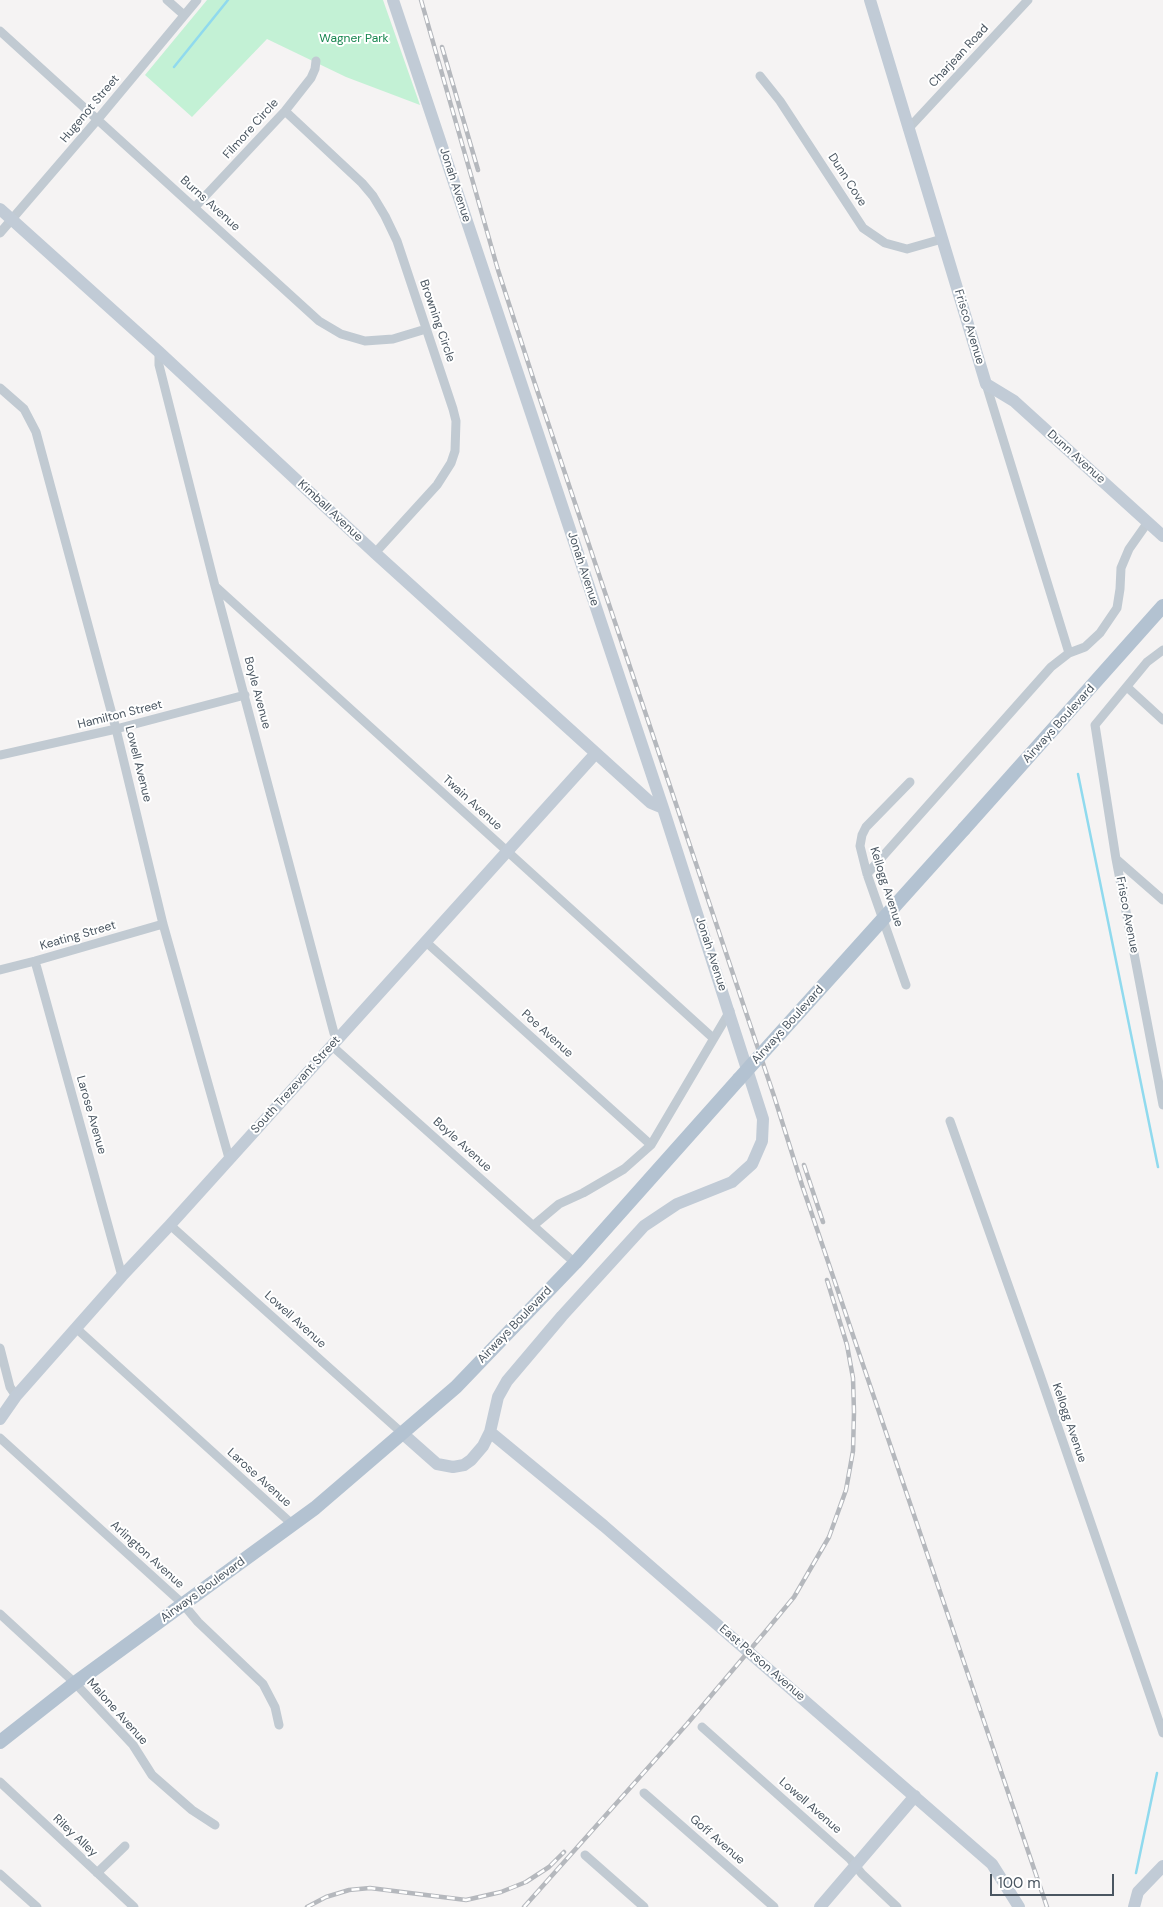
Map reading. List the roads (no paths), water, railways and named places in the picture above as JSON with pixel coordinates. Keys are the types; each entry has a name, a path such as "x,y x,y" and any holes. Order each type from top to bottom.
{"main road":[{"name":"Airways Boulevard","path":"0,1742 75,1684 315,1508 456,1387 575,1263 1163,606"}],"street":[{"path":"167,0 184,16"},
{"name":"Hugenot Street","path":"0,233 197,0"},
{"name":"Jonah Avenue","path":"393,0 664,808 763,1119 762,1141 752,1164 732,1182 677,1204 644,1226 562,1316 507,1381 498,1397 490,1432"},
{"name":"Frisco Avenue","path":"870,0 986,384 1070,653"},
{"name":"Charjean Road","path":"908,129 1028,0"},
{"name":"Burns Avenue","path":"0,31 319,321 341,334 365,341 393,340 426,329"},
{"name":"Filmore Circle","path":"195,207 285,111 311,78 316,61"},
{"name":"Dunn Cove","path":"760,76 780,101 863,228 885,243 907,248 942,239"},
{"name":"Browning Circle","path":"285,111 362,183 378,204 397,241 453,409 457,429 455,451 451,463 437,485 375,553"},
{"name":"Kimball Avenue","path":"0,209 159,352 375,553 596,753 652,803 664,808"},
{"name":"Boyle Avenue","path":"159,352 158,365 335,1042 575,1263"},
{"name":"Dunn Avenue","path":"986,384 1014,402 1163,536"},
{"name":"Lowell Avenue","path":"0,388 24,410 36,432 116,729 163,924 229,1158"},
{"path":"867,874 1051,666 1070,653 1085,647 1100,633 1117,608 1121,568 1129,548 1148,522"},
{"name":"Twain Avenue","path":"215,586 713,1038"},
{"name":"Airways Boulevard","path":"1095,725 1147,662 1163,650"},
{"path":"1127,687 1163,720"},
{"name":"Hamilton Street","path":"0,755 116,729 245,695"},
{"name":"Frisco Avenue","path":"1095,725 1116,859 1163,1105"},
{"name":"South Trezevant Street","path":"0,1419 16,1396 122,1276 596,753"},
{"name":"Kellogg Avenue","path":"906,985 867,874 860,846 866,827 910,782"},
{"path":"1116,859 1163,900"},
{"name":"Keating Street","path":"0,970 163,924"},
{"name":"Poe Avenue","path":"426,942 651,1144"},
{"name":"Larose Avenue","path":"35,961 122,1276"},
{"path":"534,1225 559,1204 583,1193 624,1169 651,1144 730,1011"},
{"name":"Kellogg Avenue","path":"950,1121 1163,1733"},
{"name":"Lowell Avenue","path":"170,1225 402,1433"},
{"name":"Larose Avenue","path":"77,1329 292,1524"},
{"path":"0,1348 10,1387 16,1396"},
{"path":"402,1433 437,1464 453,1467 464,1465 471,1460 484,1446 490,1432"},
{"name":"East Person Avenue","path":"490,1432 604,1526 992,1864 1019,1907"},
{"name":"Arlington Avenue","path":"0,1438 183,1604 198,1622 263,1684 275,1706 279,1725"},
{"name":"Malone Avenue","path":"0,1614 75,1684 133,1744 152,1776 192,1810 215,1825"},
{"name":"Lowell Avenue","path":"702,1728 850,1859 862,1874 897,1907"},
{"name":"Riley Alley","path":"0,1782 134,1907"},
{"name":"Goff Avenue","path":"644,1792 774,1907"},
{"path":"820,1907 915,1796"},
{"path":"97,1873 125,1846"},
{"path":"585,1855 644,1907"},
{"path":"1134,1907 1138,1892 1163,1866"},
{"path":"0,1874 37,1907"}],"waterway":[{"path":"174,67 228,0"},
{"path":"1078,774 1158,1167"},
{"path":"1136,1873 1157,1773"}],"railway":[{"path":"421,0 498,270 534,381 774,1096 802,1185 1047,1907"},
{"path":"442,47 478,170"},
{"path":"804,1165 823,1222"},
{"path":"524,1907 687,1724 794,1597 829,1537 846,1490 853,1451 854,1412 853,1378 847,1345 827,1280"},
{"path":"307,1907 326,1897 349,1890 370,1888 466,1900 501,1892 526,1882 549,1867 564,1852"}],"park label":[{"name":"Wagner Park","path":"354,39"}]}
